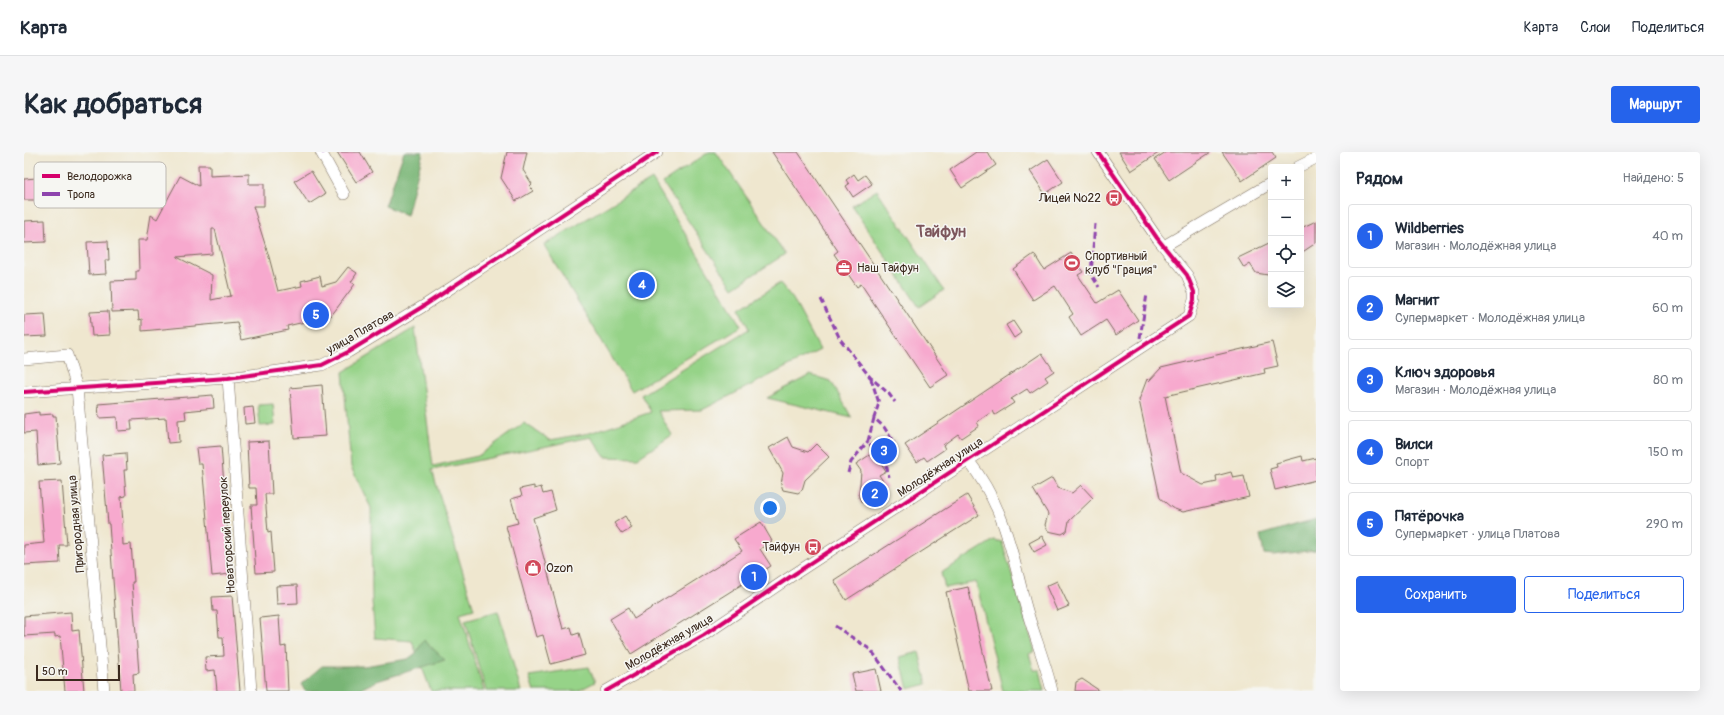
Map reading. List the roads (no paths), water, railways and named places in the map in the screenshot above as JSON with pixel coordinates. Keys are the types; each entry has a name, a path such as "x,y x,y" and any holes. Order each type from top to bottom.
{"street":[{"path":"321,152 344,194"},
{"name":"улица Платова","path":"24,392 228,378 297,370 330,362 422,307 657,152"},
{"path":"1098,152 1128,198 1164,246 1268,185"},
{"path":"1304,164 1316,158"},
{"name":"Молодёжная улица","path":"606,691 691,643 1189,316 1194,300 1194,292 1187,275 1164,246"},
{"name":"Пригородная улица","path":"24,359 67,355 77,388 104,691"},
{"name":"Новаторский переулок","path":"228,378 251,691"},
{"path":"968,460 984,479 1002,517 1019,573 1024,600 1046,665 1052,691"}],"place":[{"name":"Лицей №22","path":"1114,198"},
{"name":"Спортивный клуб \"Грация\"","path":"1072,263"},
{"name":"Наш Тайфун","path":"844,268"},
{"name":"Вилси","path":"642,285"},
{"name":"Пятёрочка","path":"316,315"},
{"name":"Ключ здоровья","path":"884,451"},
{"name":"Магнит","path":"875,494"},
{"name":"Тайфун","path":"813,547"},
{"name":"Ozon","path":"533,568"},
{"name":"Wildberries","path":"754,577"}],"district":[{"name":"Тайфун","path":"941,231"}]}
